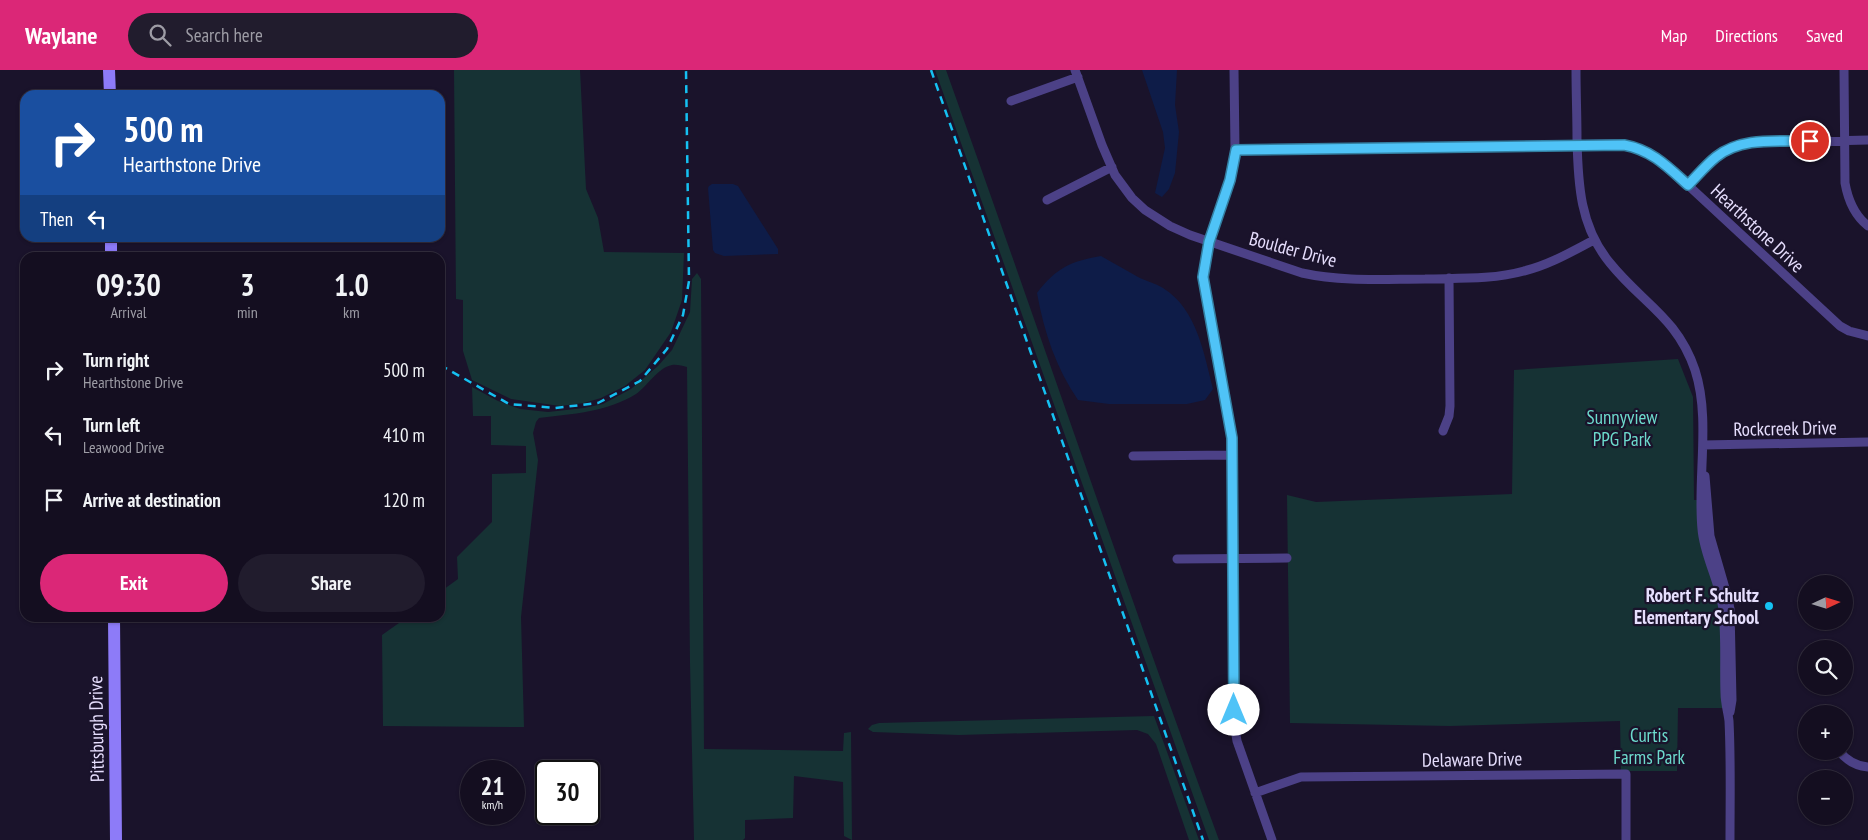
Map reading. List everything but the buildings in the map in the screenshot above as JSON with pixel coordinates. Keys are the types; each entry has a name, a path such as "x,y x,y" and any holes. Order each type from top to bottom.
{"street":[{"path":"109,70 110,90"},
{"path":"1234,70 1236,150 1230,180 1209,242 1203,277 1230,421 1232,455 1234,729 1272,840"},
{"path":"1576,70 1577,145 1581,202 1594,240 1621,275 1666,318 1684,345 1696,372 1699,387 1703,460 1700,491 1702,530 1722,604 1725,696 1729,720 1730,840"},
{"path":"1844,72 1846,183 1848,196 1857,215 1868,226"},
{"path":"1010,101 1077,74"},
{"name":"Boulder Drive","path":"1077,74 1112,167 1124,187 1145,210 1170,226 1209,242 1302,273 1350,280 1486,277 1524,272 1554,260 1594,240"},
{"path":"1688,185 1716,157 1736,146 1758,142 1868,140"},
{"name":"Hearthstone Drive","path":"1236,150 1612,144 1635,147 1658,158 1840,326 1849,331 1868,336"},
{"path":"1047,200 1112,167"},
{"path":"1443,431 1449,416 1450,406 1449,278"},
{"name":"Rockcreek Drive","path":"1702,445 1868,442"},
{"path":"1133,456 1232,455"},
{"path":"1176,560 1287,558"},
{"name":"Pittsburgh Drive","path":"114,622 116,840"},
{"path":"1847,760 1857,765 1868,767"},
{"name":"Delaware Drive","path":"1255,793 1301,777 1626,774 1626,840"}],"green space":[{"path":"454,70 580,70 586,189 598,218 604,252 684,253 682,300 671,332 645,370 625,386 601,398 584,403 560,406 511,399 472,380 463,351 463,300 456,299"},
{"path":"935,70 946,70 1219,840 1209,840"},
{"path":"697,273 701,279 704,749 843,751 844,733 851,732 852,840 844,836 843,782 794,776 793,818 745,820 745,838 743,840 694,840 687,367 684,366 674,365 667,367 657,373 636,394 613,405 589,411 539,418 536,422 533,433 538,460 521,617 524,727 383,726 382,635 400,622 445,622 445,588 458,579 457,557 492,522 492,474 526,473 526,446 491,445 491,416 473,416 472,387 498,401 520,409 548,412 603,404 631,389 658,366 672,350 690,312 692,279"},
{"path":"1678,359 1693,397 1694,500 1698,500 1720,607 1723,708 1678,708 1677,771 1621,771 1620,721 1450,726 1290,723 1287,495 1316,502 1512,494 1514,370"},
{"path":"1154,716 1199,840 1189,840 1156,744 1148,734 1137,730 959,735 873,732 868,729 872,725 879,723"}],"water":[{"path":"1142,70 1177,70 1175,105 1179,132 1175,173 1169,189 1162,197 1155,193 1165,148 1163,132"},
{"path":"712,184 733,184 738,186 778,249 778,254 724,256 715,253 713,250 708,188"},
{"path":"1101,256 1138,277 1163,288 1175,297 1184,308 1197,333 1213,389 1205,400 1187,404 1109,404 1078,400 1063,375 1052,349 1043,322 1037,293 1051,277 1065,267 1081,260"}],"railway":[{"path":"445,368 509,404 555,408 598,403 640,381 667,349 683,315 689,281 686,70"},
{"path":"931,70 1203,840"}],"place":[{"name":"Robert F. Schultz Elementary School","path":"1769,606"}],"route":[{"path":"1234,710 1232,438 1203,277 1204,261 1230,180 1236,150 1612,144 1635,147 1647,151 1658,158 1688,185 1716,157 1736,146 1758,142 1810,141"}],"park label":[{"name":"Sunnyview PPG Park","path":"1622,428"},
{"name":"Curtis Farms Park","path":"1649,746"}]}
